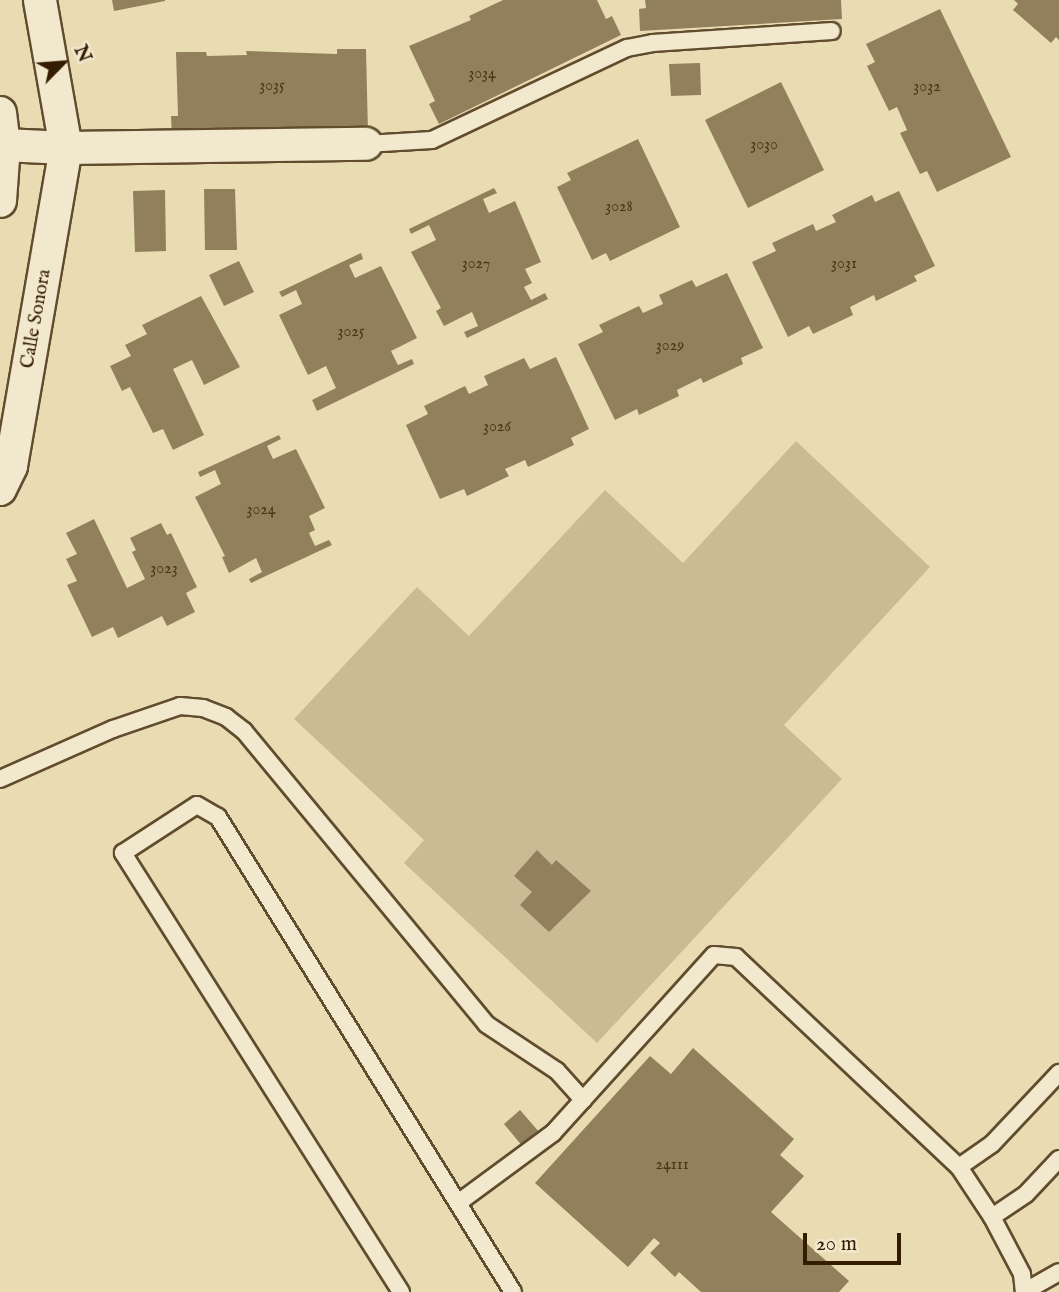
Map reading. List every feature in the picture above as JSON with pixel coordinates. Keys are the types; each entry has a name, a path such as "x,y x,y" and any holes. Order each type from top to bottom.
{"street":[{"name":"Calle Sonora","path":"0,489 11,466 66,148 40,0"},
{"path":"0,113 4,145 0,201"},
{"path":"4,145 66,148 366,144"}],"lane":[{"path":"366,144 432,140 627,48 653,43 832,31"},
{"path":"0,779 113,729 180,706 202,708 226,717 244,731 486,1024 557,1071 583,1100"},
{"path":"401,1292 123,853 197,805 218,817 513,1292"},
{"path":"458,1203 554,1133 713,955 736,957 959,1167 992,1217 1022,1274 1024,1292 1059,1272"},
{"path":"959,1167 992,1144 1059,1073"},
{"path":"992,1217 1026,1194 1059,1159"}],"shaded area":[{"path":"796,441 930,567 784,725 842,779 597,1043 404,863 424,840 294,719 417,587 469,636 605,490 683,563"}],"building":[{"path":"112,0 165,0 165,1 114,11"},
{"path":"503,0 597,0 606,19 612,16 621,35 439,124 429,104 435,101 409,46 471,20 469,16"},
{"path":"645,0 841,0 842,19 640,31 639,9 646,8"},
{"path":"1014,0 1059,0 1059,40 1056,37 1051,43 1013,10 1018,4"},
{"path":"940,9 1011,157 937,192 927,171 920,174 900,133 907,130 897,107 889,111 867,66 875,62 866,44"},
{"path":"337,49 366,49 368,133 172,137 171,116 178,116 176,52 206,52 207,56 247,55 246,51 337,54"},
{"path":"700,63 701,95 671,96 669,64"},
{"path":"781,82 824,170 748,208 705,120"},
{"path":"638,139 680,227 610,261 606,253 592,260 557,187 571,180 567,173"},
{"path":"494,188 497,193 483,199 489,213 515,201 541,262 525,269 532,283 524,287 531,300 545,293 548,299 467,338 464,332 478,326 472,312 444,326 436,311 441,308 411,252 436,240 429,225 411,234 409,229"},
{"path":"204,189 235,189 237,250 205,250"},
{"path":"165,190 166,251 135,252 133,191"},
{"path":"899,191 935,266 914,276 917,281 876,301 874,295 850,307 853,315 813,334 809,326 788,337 752,262 776,251 772,243 813,224 816,231 836,222 832,215 872,195 875,202"},
{"path":"361,253 363,259 349,265 355,278 381,266 417,338 391,351 398,365 412,359 414,364 317,411 312,400 336,388 326,366 308,375 279,315 302,304 296,290 282,297 279,292"},
{"path":"239,261 254,292 224,306 209,275"},
{"path":"727,273 763,348 741,358 743,364 703,383 701,378 677,390 679,396 639,415 637,409 615,420 578,344 603,332 599,325 639,306 643,313 663,304 659,295 692,280 696,287"},
{"path":"201,296 240,367 204,385 192,360 173,369 204,435 173,450 163,429 153,433 130,387 122,391 110,366 131,356 125,345 147,334 142,325"},
{"path":"556,357 589,429 571,438 574,445 528,467 525,460 505,469 509,476 467,496 464,489 440,499 406,425 428,414 424,406 465,386 469,394 488,385 484,376 524,358 530,369"},
{"path":"279,435 281,439 267,446 273,459 296,449 325,508 309,516 315,530 309,533 315,546 329,540 332,545 251,583 249,579 262,572 256,558 229,573 222,557 225,556 195,497 221,484 215,470 200,477 198,472"},
{"path":"94,519 127,588 145,579 132,552 136,550 130,538 161,523 167,535 171,533 197,587 186,593 195,612 167,626 162,616 118,638 113,627 92,637 67,585 77,581 66,559 77,554 66,533"},
{"path":"537,850 552,865 556,860 591,891 549,932 520,905 532,892 514,876"},
{"path":"693,1048 794,1139 780,1155 804,1176 771,1212 849,1281 839,1292 701,1292 679,1272 675,1277 650,1253 660,1243 654,1238 628,1267 535,1183 650,1056 671,1074"},
{"path":"520,1110 540,1133 523,1147 504,1124"}]}
